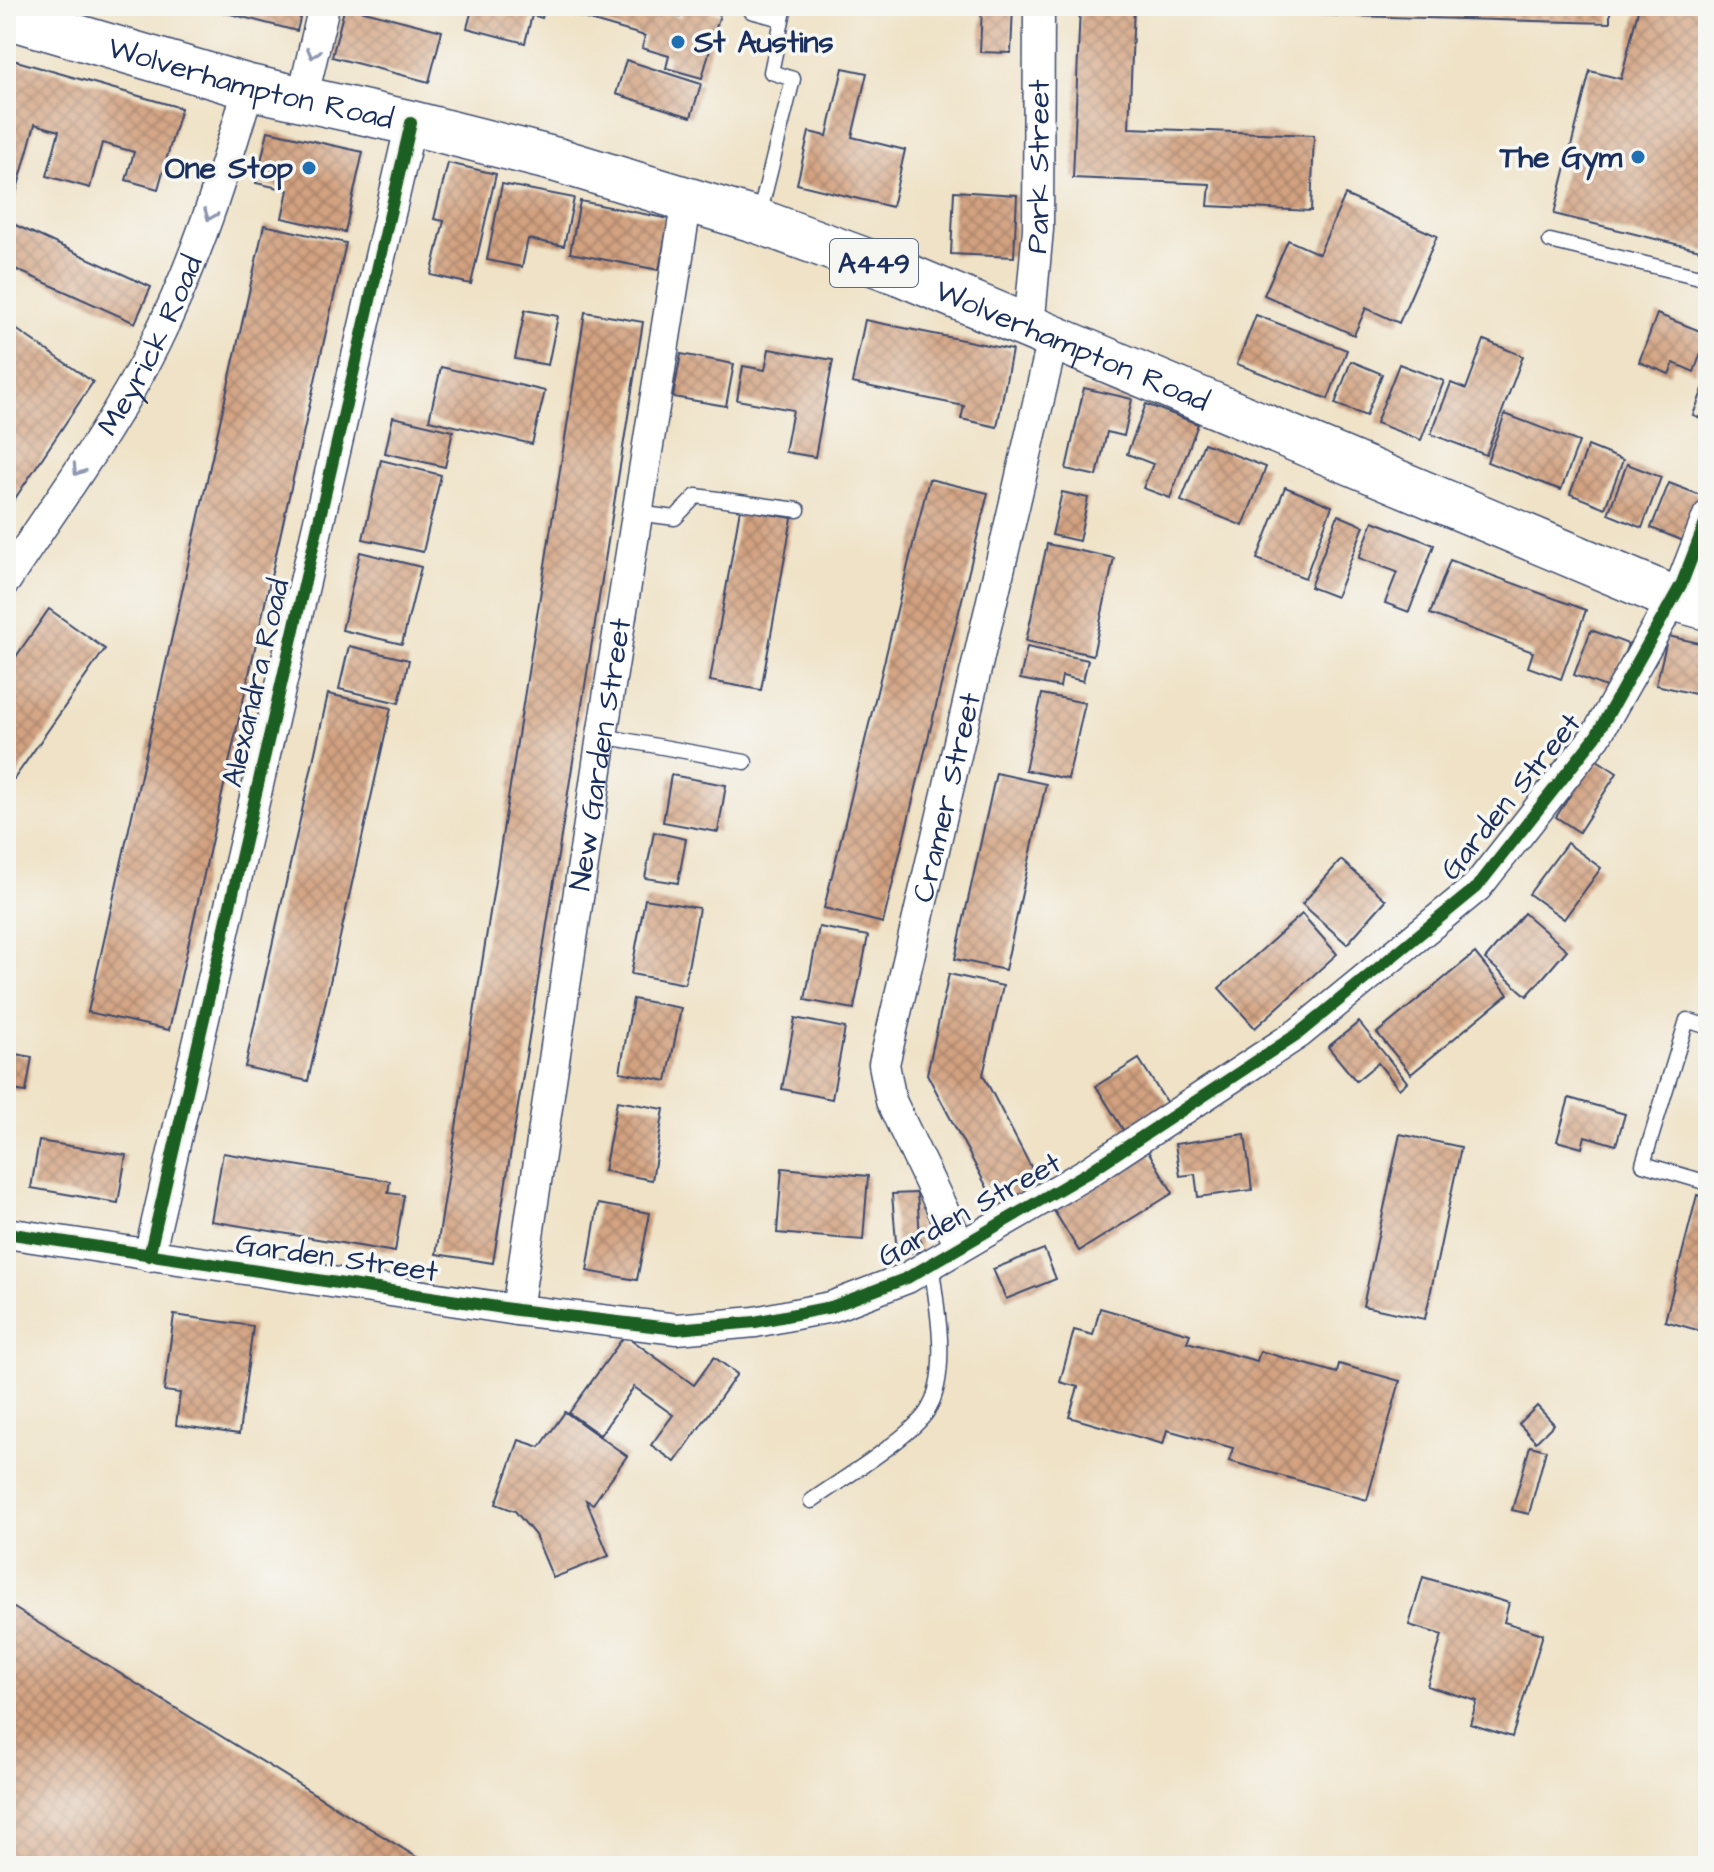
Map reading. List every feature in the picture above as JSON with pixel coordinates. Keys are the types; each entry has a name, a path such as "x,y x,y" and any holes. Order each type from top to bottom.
{"highway":[{"name":"Wolverhampton Road","path":"6,16 249,87 557,160 758,221 900,273 1690,603"}],"street":[{"path":"302,100 324,6"},
{"name":"Park Street","path":"1039,6 1041,333"},
{"name":"Meyrick Road","path":"6,580 122,404 154,345 187,275 214,202 249,87"},
{"name":"Alexandra Road","path":"149,1256 411,123"},
{"name":"New Garden Street","path":"517,1310 602,736 687,199"},
{"name":"Cramer Street","path":"960,1246 891,1101 884,1064 1041,333"},
{"name":"Garden Street","path":"6,1233 517,1310 677,1329 755,1322 831,1307 907,1278 1087,1173 1299,1033 1477,887 1596,736 1690,603 1682,583 1708,516"}],"lane":[{"path":"753,6 751,11 783,13 771,72 793,79 758,221"},
{"path":"1550,241 1708,279"},
{"path":"637,513 675,518 696,496 798,510"},
{"path":"602,736 745,762"},
{"path":"1708,1027 1687,1020 1643,1164 1708,1183"},
{"path":"811,1501 913,1427 927,1412 937,1390 940,1366 931,1264"}],"building":[{"path":"199,6 303,6 297,31"},
{"path":"345,6 442,31 429,82 332,57"},
{"path":"473,6 545,6 542,18 532,15 525,43 467,28"},
{"name":"St Austins","path":"560,6 663,6 662,12 680,17 683,6 693,6 720,14 702,78 666,68 669,56 642,48 645,36 559,11"},
{"path":"982,6 1013,6 1011,53 980,52"},
{"path":"1080,6 1134,6 1129,128 1314,135 1311,211 1208,206 1210,184 1073,178"},
{"path":"1205,6 1610,6 1610,23 1205,12"},
{"name":"The Gym","path":"1639,6 1708,6 1708,252 1554,214 1590,71 1621,79"},
{"path":"6,58 181,108 158,189 126,180 134,152 102,143 90,188 47,176 59,131 35,124 13,204 6,201"},
{"path":"626,60 701,84 691,117 616,94"},
{"path":"843,68 867,73 852,137 905,150 892,207 797,184 809,132 827,136"},
{"name":"One Stop","path":"268,131 363,152 345,232 282,218 288,190 256,183"},
{"path":"448,163 496,174 471,284 431,275 444,221 434,219"},
{"path":"502,184 574,198 564,246 528,239 522,267 487,260"},
{"path":"954,191 1017,195 1014,257 951,254"},
{"path":"1345,195 1437,236 1399,323 1366,308 1354,335 1264,295 1288,240 1319,254"},
{"path":"580,201 669,219 659,270 570,253"},
{"path":"13,224 151,287 135,323 6,265 6,239"},
{"path":"264,225 346,243 169,1030 88,1012"},
{"path":"525,310 558,316 548,365 515,359"},
{"path":"585,312 643,322 493,1263 436,1254"},
{"path":"1657,314 1708,334 1694,372 1674,363 1669,374 1639,362"},
{"path":"1256,315 1347,350 1328,399 1237,364"},
{"path":"865,320 1012,350 997,427 961,419 964,406 852,383"},
{"path":"13,327 93,382 6,512 6,337"},
{"path":"1484,340 1523,356 1486,455 1431,434 1451,383 1466,389"},
{"path":"769,349 833,360 815,457 785,452 793,410 737,400 743,366 765,370"},
{"path":"681,354 734,364 726,406 673,397"},
{"path":"1351,361 1382,374 1366,416 1335,404"},
{"path":"1399,364 1444,381 1421,440 1376,423"},
{"path":"441,367 545,391 532,444 429,420"},
{"path":"1708,376 1708,421 1693,415"},
{"path":"1084,388 1132,399 1124,436 1107,432 1097,476 1066,469"},
{"path":"1146,404 1198,424 1170,498 1143,488 1153,464 1127,454"},
{"path":"1505,414 1579,442 1561,490 1487,462"},
{"path":"393,417 453,431 445,467 385,453"},
{"path":"1204,443 1266,467 1243,526 1181,501"},
{"path":"1588,446 1623,460 1605,508 1570,494"},
{"path":"381,460 441,475 423,552 363,539"},
{"path":"1627,464 1661,477 1642,528 1608,514"},
{"path":"929,479 988,493 883,923 824,908"},
{"path":"1669,483 1703,496 1686,542 1651,528"},
{"path":"1285,487 1332,506 1305,578 1257,559"},
{"path":"1062,492 1088,498 1079,541 1052,535"},
{"path":"740,509 792,518 761,690 710,681"},
{"path":"1338,515 1364,526 1336,597 1310,587"},
{"path":"1373,521 1434,545 1409,612 1385,603 1397,572 1359,558"},
{"path":"1047,544 1114,558 1093,655 1026,641"},
{"path":"360,552 421,567 402,644 342,630"},
{"path":"1450,560 1586,610 1561,679 1528,667 1533,652 1430,614"},
{"path":"49,609 105,649 14,779 6,774 6,671"},
{"path":"1591,630 1628,644 1611,689 1574,675"},
{"path":"1668,636 1708,645 1708,697 1656,685"},
{"path":"349,646 409,660 399,703 339,689"},
{"path":"1027,647 1088,660 1083,681 1062,676 1060,687 1020,679"},
{"path":"328,694 391,708 308,1081 245,1067"},
{"path":"1042,694 1085,703 1068,779 1025,770"},
{"path":"1594,758 1617,773 1579,832 1556,817"},
{"path":"996,773 1046,784 1005,970 955,959"},
{"path":"671,775 726,785 718,832 663,822"},
{"path":"654,832 686,839 678,883 645,878"},
{"path":"1567,843 1601,868 1564,919 1529,894"},
{"path":"1341,860 1386,900 1347,944 1302,904"},
{"path":"645,899 699,908 685,984 631,974"},
{"path":"1524,913 1567,950 1527,996 1485,959"},
{"path":"1302,914 1337,954 1255,1028 1219,988"},
{"path":"819,927 868,936 854,1009 805,1000"},
{"path":"1475,953 1508,994 1411,1074 1377,1033"},
{"path":"949,974 1003,986 983,1075 1043,1190 1000,1212 927,1074"},
{"path":"633,999 681,1008 667,1081 620,1072"},
{"path":"795,1018 845,1028 832,1099 782,1089"},
{"path":"1359,1022 1407,1082 1399,1089 1378,1063 1356,1081 1328,1047"},
{"path":"6,1052 32,1057 26,1092 6,1089"},
{"path":"1139,1059 1170,1108 1127,1136 1096,1086"},
{"path":"1569,1098 1625,1114 1616,1145 1585,1136 1582,1148 1557,1141"},
{"path":"617,1101 664,1109 652,1180 604,1171"},
{"path":"1245,1134 1252,1190 1198,1197 1195,1174 1180,1176 1175,1144"},
{"path":"1400,1134 1461,1147 1425,1319 1363,1306"},
{"path":"39,1141 126,1155 118,1203 31,1188"},
{"path":"1148,1151 1173,1193 1079,1251 1053,1209"},
{"path":"223,1153 390,1181 388,1193 404,1195 395,1252 211,1221"},
{"path":"782,1168 868,1176 863,1240 777,1233"},
{"path":"917,1193 921,1251 897,1254 892,1194"},
{"path":"1697,1195 1708,1198 1708,1333 1665,1321"},
{"path":"598,1204 650,1213 637,1280 587,1271"},
{"path":"1044,1249 1056,1279 1006,1299 993,1269"},
{"path":"1100,1308 1190,1334 1187,1342 1257,1361 1260,1351 1337,1373 1339,1364 1400,1381 1367,1500 1229,1461 1233,1448 1167,1430 1163,1444 1069,1417 1078,1387 1060,1382 1074,1330 1093,1335"},
{"path":"174,1315 253,1326 239,1434 176,1425 180,1393 164,1391"},
{"path":"625,1335 694,1385 714,1357 737,1374 675,1462 651,1445 673,1415 634,1387 600,1435 569,1413"},
{"path":"1537,1406 1554,1424 1536,1442 1519,1424"},
{"path":"565,1412 627,1456 593,1504 586,1500 609,1556 553,1578 535,1535 515,1511 496,1504 519,1440 540,1447"},
{"path":"1530,1446 1546,1450 1529,1514 1512,1510"},
{"path":"1423,1577 1509,1603 1504,1622 1543,1634 1512,1737 1470,1724 1477,1701 1427,1686 1442,1635 1409,1625"},
{"path":"6,1603 418,1858 413,1866 6,1866"}],"cycle path":[{"path":"149,1256 411,123"},
{"path":"6,1233 517,1310 677,1329 755,1322 831,1307 907,1278 1087,1173 1299,1033 1477,887 1596,736 1682,583 1708,516"}],"place":[{"name":"St Austins","path":"678,42"},
{"name":"The Gym","path":"1638,157"},
{"name":"One Stop","path":"309,168"}]}
